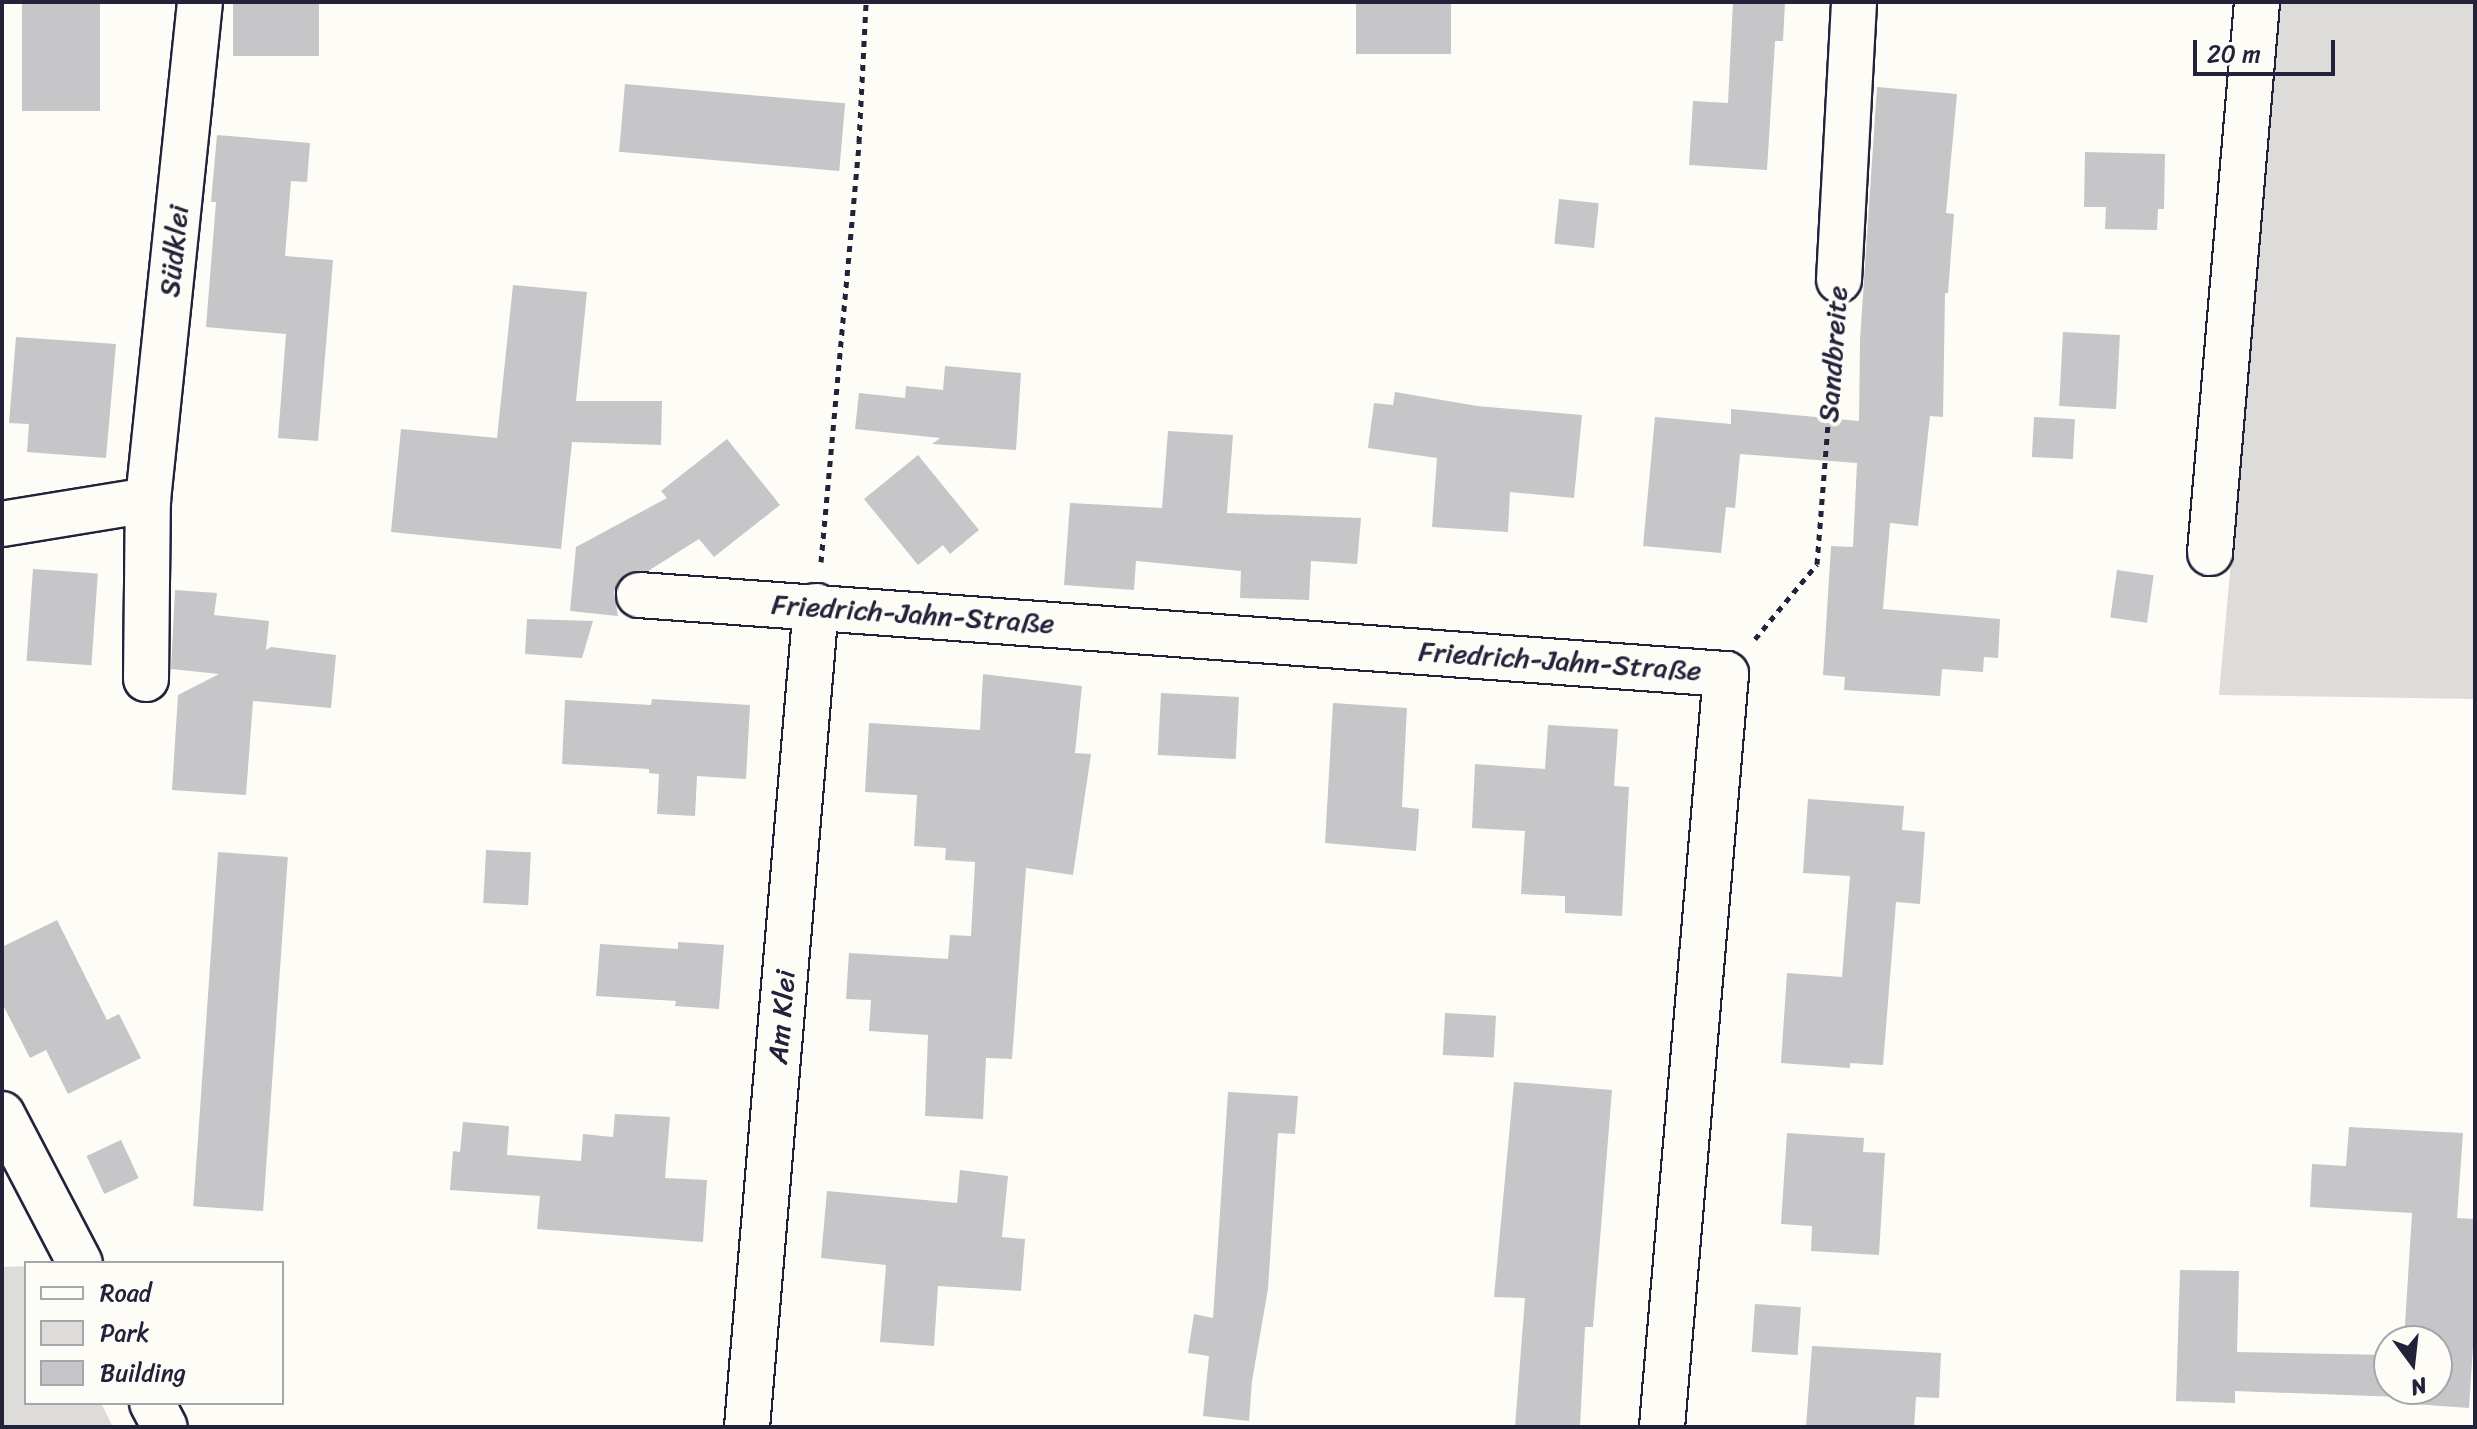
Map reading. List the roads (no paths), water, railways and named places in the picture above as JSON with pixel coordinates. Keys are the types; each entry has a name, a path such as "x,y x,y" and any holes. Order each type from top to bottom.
{"street":[{"name":"Südklei","path":"146,679 148,500 200,2"},
{"name":"Sandbreite","path":"1839,280 1854,2"},
{"path":"2210,553 2257,2"},
{"path":"2,524 148,500"},
{"name":"Friedrich-Jahn-Straße","path":"639,595 1726,674 1662,1427"},
{"name":"Am Klei","path":"747,1427 816,606"},
{"path":"2,1114 79,1261"},
{"path":"153,1405 165,1427"}]}
